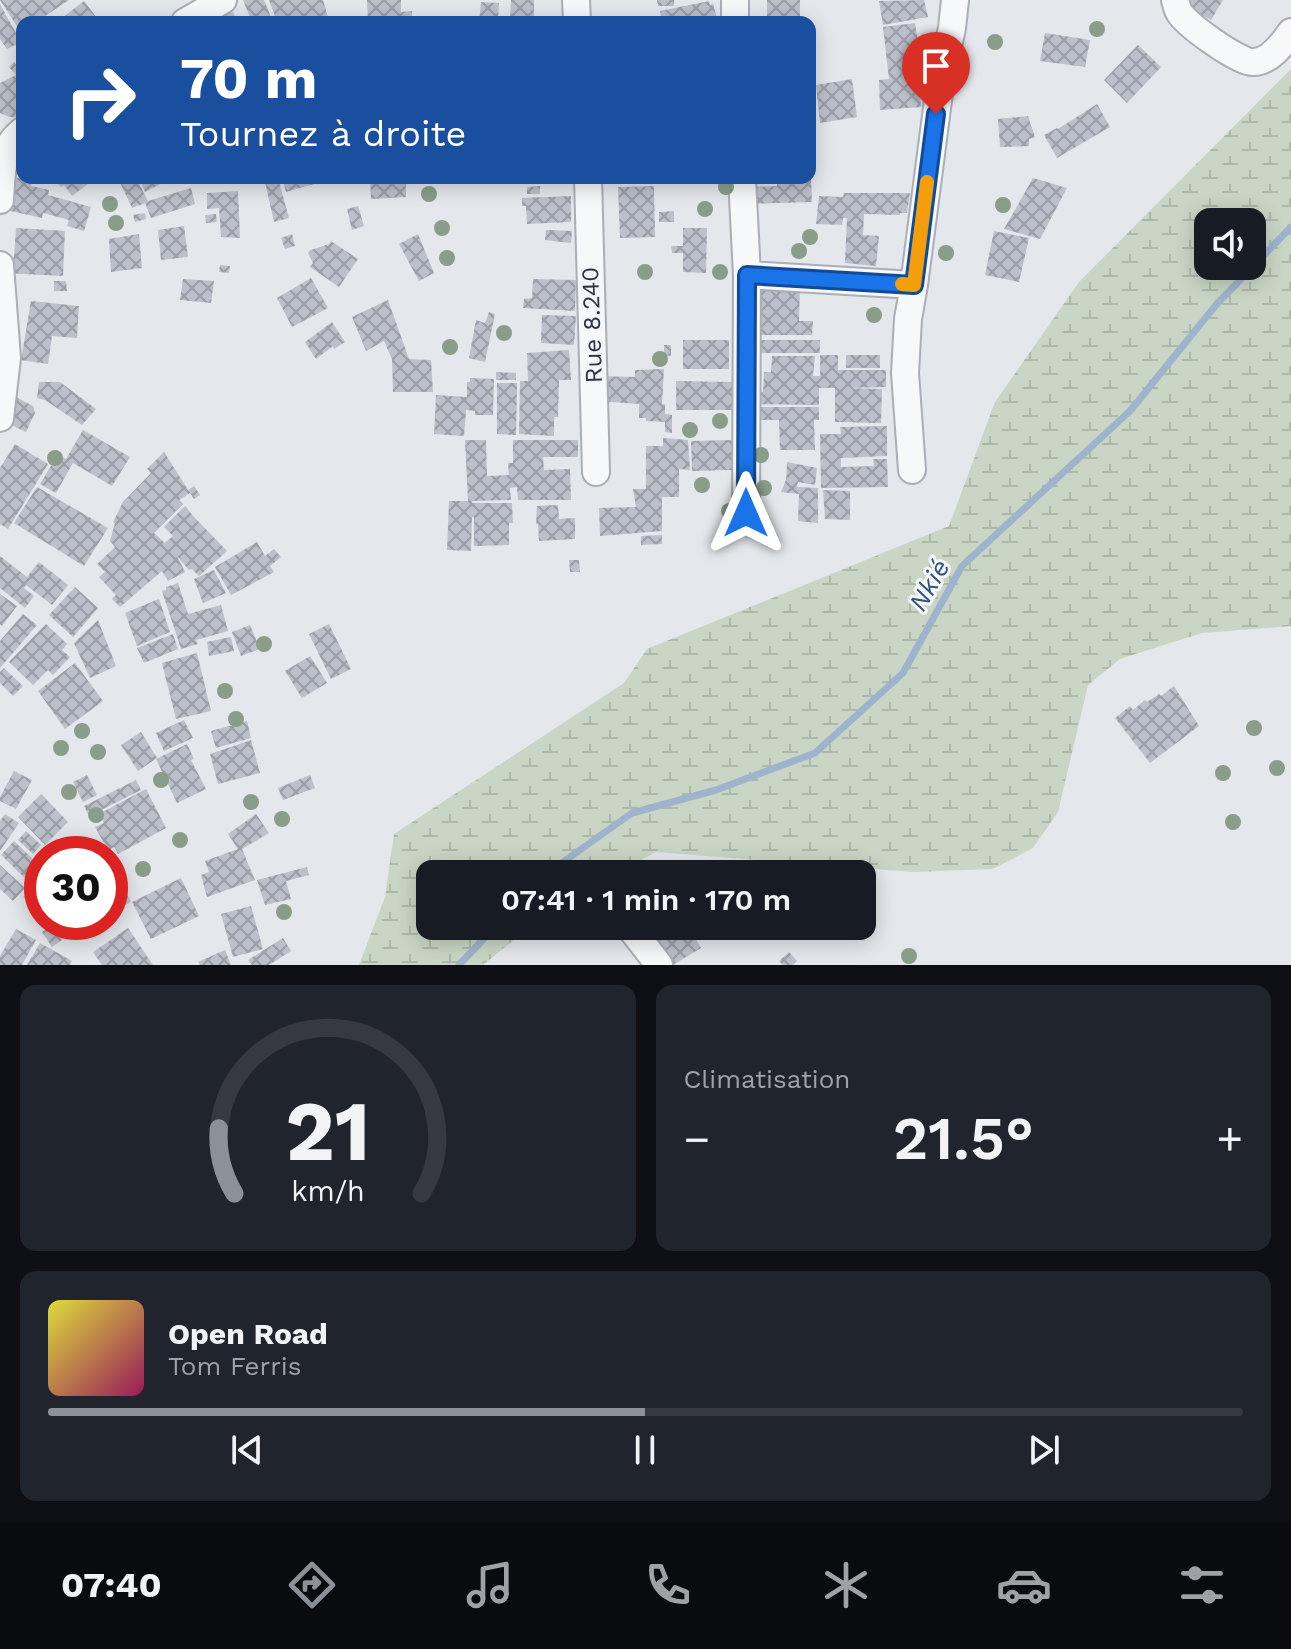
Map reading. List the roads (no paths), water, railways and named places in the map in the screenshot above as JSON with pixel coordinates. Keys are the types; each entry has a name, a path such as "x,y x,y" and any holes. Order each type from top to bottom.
{"street":[{"path":"195,16 223,0"},
{"path":"912,470 905,373 908,319 940,85 955,0"},
{"path":"1175,0 1179,14 1198,32 1248,63 1262,61 1279,48 1291,32"},
{"path":"0,200 5,151 12,132"},
{"name":"Rue 8.240","path":"588,184 596,472"},
{"path":"742,184 747,275 746,513"},
{"path":"0,265 7,358 0,418"},
{"path":"747,275 914,285"},
{"path":"640,940 659,965"}],"waterway":[{"name":"Nkié","path":"566,860 632,813 716,790 815,753 903,673 962,566 1130,411 1216,305 1291,227"},
{"name":"Nkié","path":"459,965 483,940"}]}
